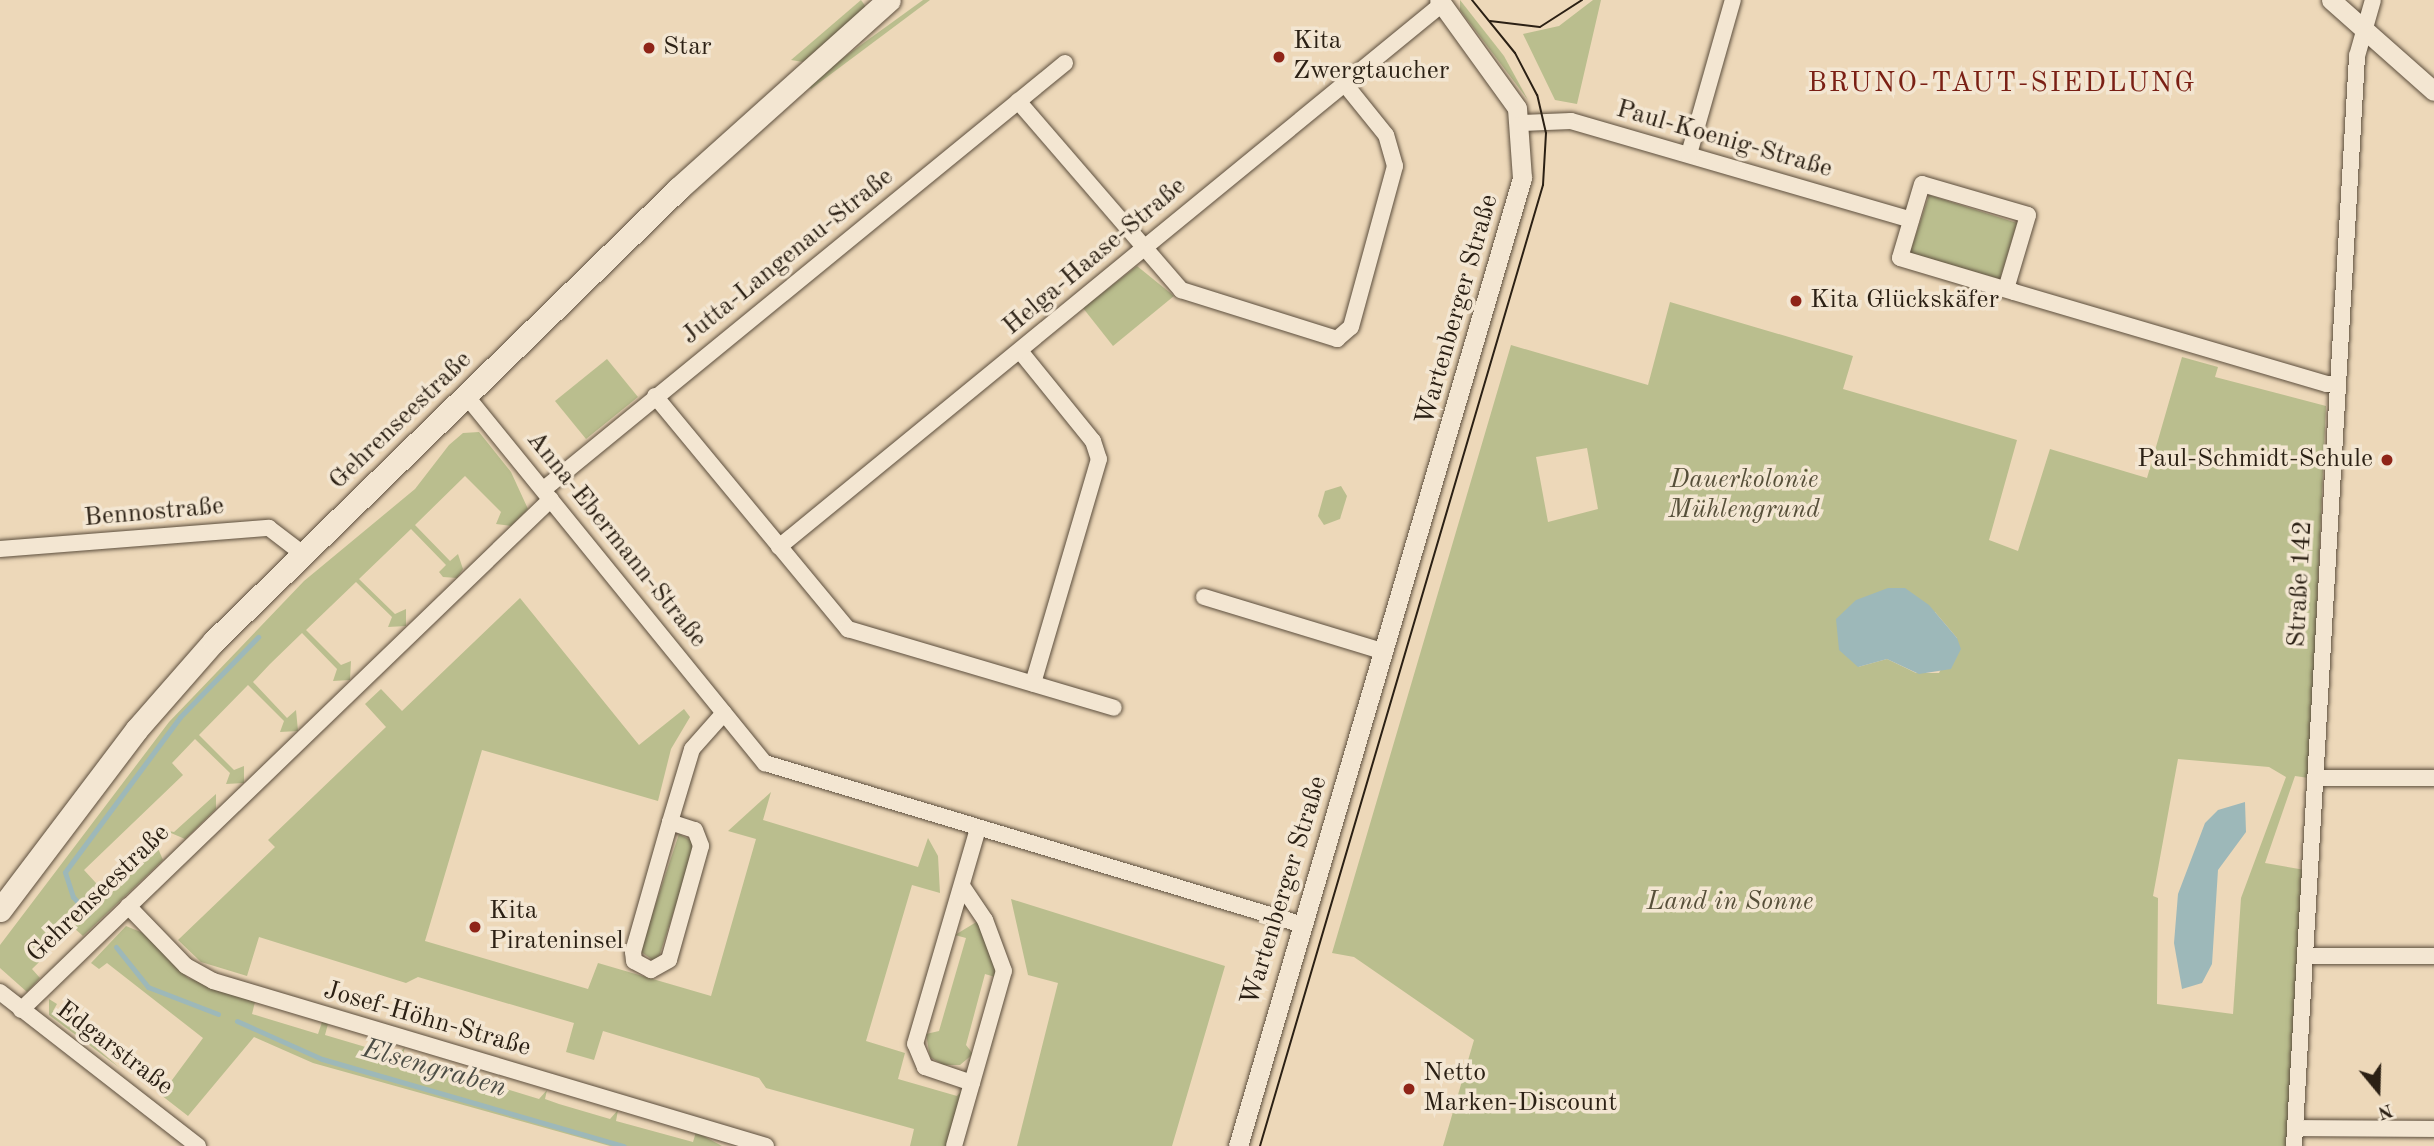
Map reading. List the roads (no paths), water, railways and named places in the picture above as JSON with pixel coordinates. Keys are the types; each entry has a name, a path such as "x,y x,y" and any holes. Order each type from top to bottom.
{"main road":[{"name":"Gehrenseestraße","path":"0,910 172,687 303,554 468,398 692,175 890,3"}],"street":[{"path":"1689,154 1733,0"},
{"path":"2332,0 2434,91"},
{"name":"Straße 142","path":"2294,1146 2337,384 2362,25 2373,0"},
{"name":"Helga-Haase-Straße","path":"779,547 1441,2"},
{"name":"Wartenberger Straße","path":"1238,1146 1300,924 1385,652 1516,209 1522,123 1507,90 1441,2"},
{"name":"Jutta-Langenau-Straße","path":"547,494 655,396 1065,64"},
{"path":"1018,102 1141,250 1175,285 1199,300 1337,339 1351,327 1395,166 1386,135 1344,83"},
{"name":"Paul-Koenig-Straße","path":"1522,123 1571,121 1911,220"},
{"path":"2006,289 2028,215 1922,184 1900,258 2006,289 2337,384"},
{"path":"1020,351 1093,441 1099,459 1033,683"},
{"path":"655,396 848,629 1114,708"},
{"name":"Anna-Ebermann-Straße","path":"468,398 724,713 775,769 1300,924"},
{"name":"Gehrenseestraße","path":"21,1010 547,494"},
{"name":"Bennostraße","path":"0,549 269,528 303,554"},
{"path":"1204,597 1385,652"},
{"path":"670,822 695,830 701,846 669,960 651,970 634,961 633,952 670,822 692,749 724,713"},
{"path":"2315,778 2434,778"},
{"path":"972,1083 925,1067 915,1044 978,829"},
{"path":"954,1146 1004,960 962,886"},
{"name":"Josef-Höhn-Straße","path":"128,906 186,966 213,981 737,1142 766,1146"},
{"path":"2305,956 2434,956"},
{"name":"Edgarstraße","path":"0,992 198,1146"},
{"path":"2295,1128 2434,1129"}],"water":[{"path":"1888,588 1905,588 1929,605 1957,638 1961,649 1951,669 1919,674 1887,659 1858,667 1839,650 1836,619 1856,600"},
{"path":"2245,802 2246,832 2218,870 2212,964 2202,983 2182,989 2174,943 2178,894 2205,823 2218,810"}],"waterway":[{"name":"Elsengraben","path":"88,914 73,897 65,872 180,717 258,637"},
{"name":"Elsengraben","path":"116,947 148,987 218,1014"},
{"name":"Elsengraben","path":"237,1021 322,1059 624,1146"}],"tram line":[{"path":"1260,1146 1543,185 1546,133 1537,95 1515,53 1472,0"},
{"path":"1490,21 1540,27 1582,0"}],"place":[{"name":"Star","path":"649,48"},
{"name":"Kita Zwergtaucher","path":"1279,57"},
{"name":"Kita Glückskäfer","path":"1796,301"},
{"name":"Paul-Schmidt-Schule","path":"2387,460"},
{"name":"Kita Pirateninsel","path":"475,927"},
{"name":"Netto Marken-Discount","path":"1409,1089"}],"district":[{"name":"BRUNO-TAUT-SIEDLUNG","path":"2002,84"}],"park label":[{"name":"Dauerkolonie Mühlengrund","path":"1744,496"},
{"name":"Land in Sonne","path":"1730,903"}]}
